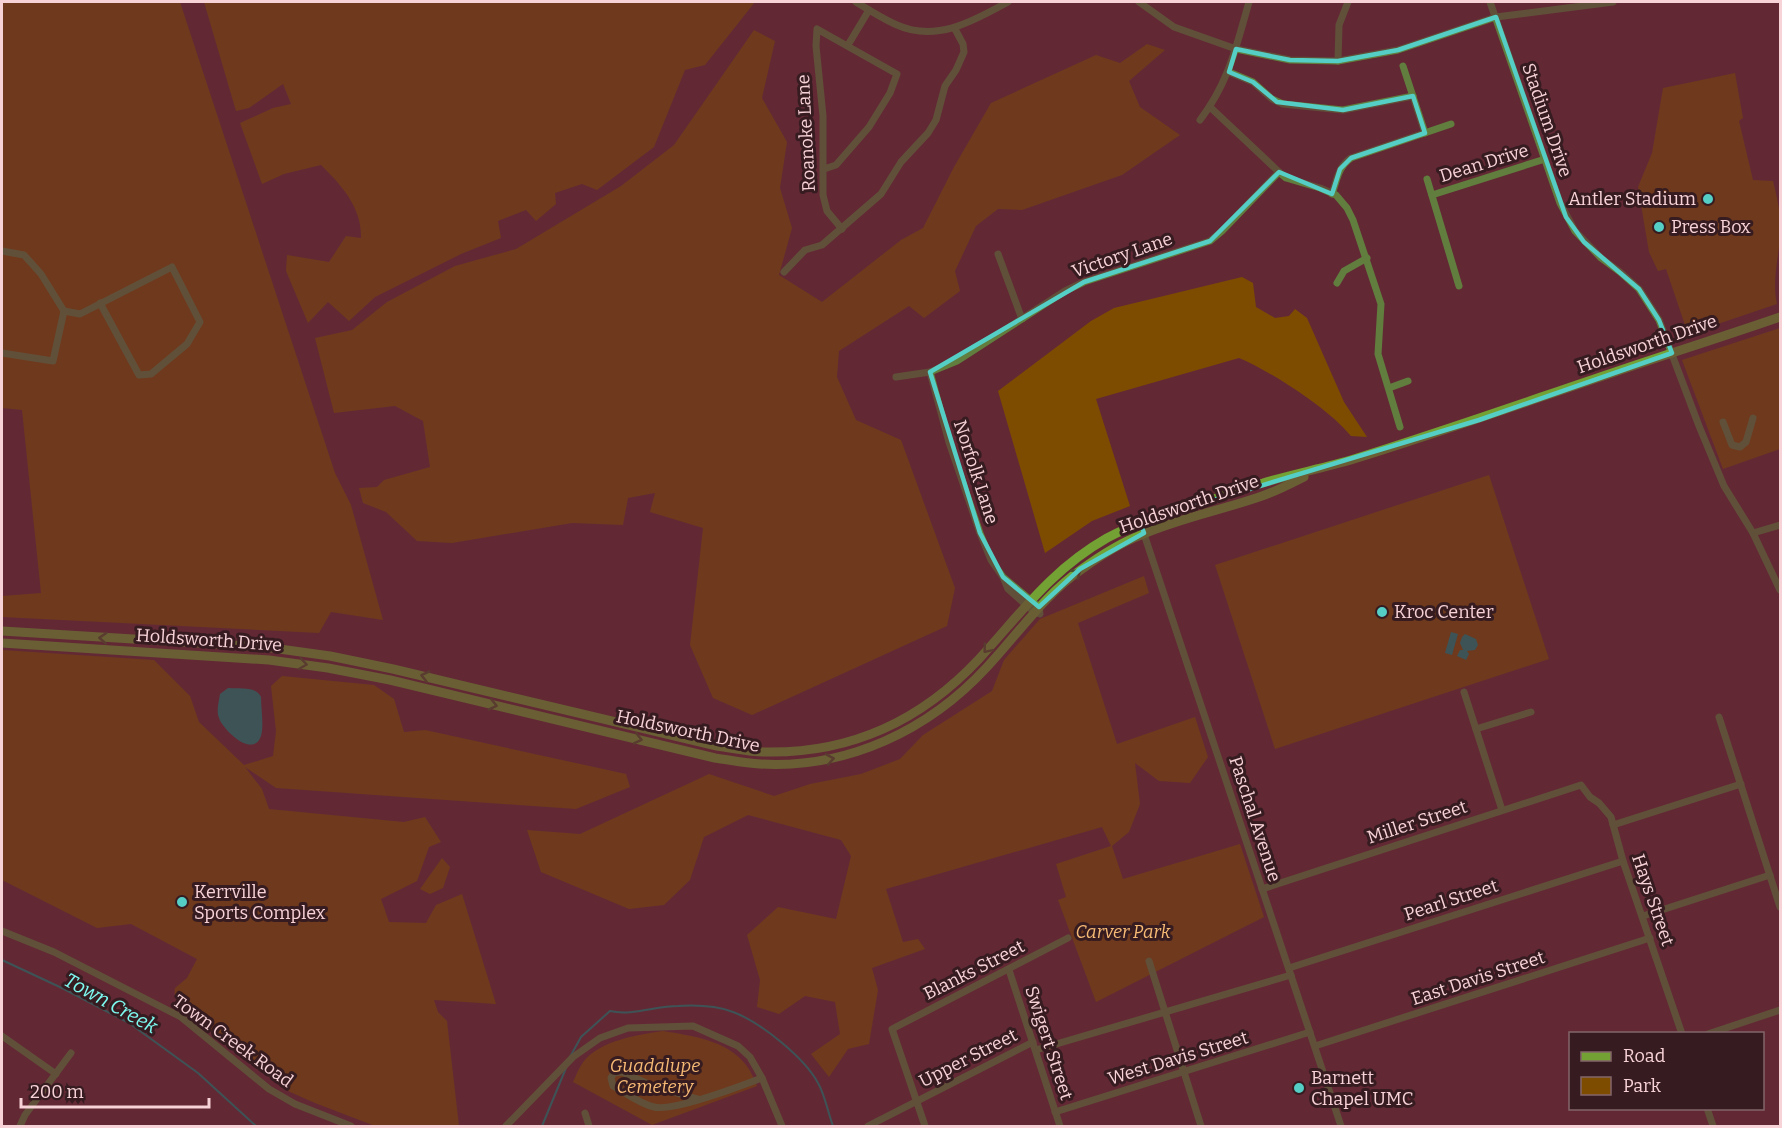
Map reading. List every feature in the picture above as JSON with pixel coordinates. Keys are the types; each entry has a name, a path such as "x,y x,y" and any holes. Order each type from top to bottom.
{"main road":[{"name":"Holdsworth Drive","path":"2,631 265,647 330,656 404,671 717,746 761,752 796,752 834,746 875,734 916,713 940,695 978,659 1028,602 1070,562 1106,539 1140,522 1263,483 1320,470 1479,420 1780,317"},
{"name":"Holdsworth Drive","path":"2,643 269,660 328,668 390,680 715,758 760,764 797,764 837,758 879,744 922,723 948,704 987,667 1036,610 1080,569 1112,549 1144,533 1265,495 1320,470"},
{"path":"203,644 203,656"},
{"path":"581,726 584,714"}],"street":[{"path":"856,2 898,26 914,30 955,29 1008,2"},
{"path":"1139,2 1174,27 1236,49 1290,60 1338,61 1398,50 1496,17 1613,2"},
{"path":"1200,120 1210,107 1229,72 1249,2"},
{"path":"1338,61 1339,25 1348,2"},
{"name":"Stadium Drive","path":"1490,2 1560,203 1575,231 1601,258 1639,290 1659,320 1699,426 1725,486 1753,533 1780,590"},
{"path":"824,169 836,165 869,127 890,93 897,74 848,45 870,10"},
{"name":"Roanoke Lane","path":"842,229 827,211 823,195 823,117 816,46 817,29 848,45"},
{"path":"784,272 805,250 822,245 881,194 901,162 932,127 945,86 964,52 963,44 955,29"},
{"path":"1403,66 1425,133"},
{"path":"1229,72 1253,82 1272,99 1282,104 1343,110 1413,96"},
{"path":"1210,107 1286,178 1332,194 1343,203 1350,214 1381,304 1378,354 1400,427"},
{"path":"1332,194 1340,169 1351,158 1451,124"},
{"name":"Dean Drive","path":"1432,195 1545,159"},
{"name":"Victory Lane","path":"896,377 930,372 957,361 1065,291 1084,282 1210,241 1279,172"},
{"path":"1427,178 1459,286"},
{"path":"2,251 24,255 41,274 64,311 53,362 2,353"},
{"path":"998,254 1022,319"},
{"path":"1336,283 1344,271 1367,258"},
{"path":"64,311 80,314 100,303 172,267 200,322 187,344 151,374 139,375 100,303"},
{"name":"Norfolk Lane","path":"930,372 949,442 991,560 1004,577 1008,589 1036,610"},
{"path":"1389,388 1408,381"},
{"path":"1723,422 1732,445 1740,447 1746,442 1753,418"},
{"name":"Paschal Avenue","path":"1140,522 1341,1126"},
{"path":"1753,533 1780,525"},
{"path":"1464,692 1502,810"},
{"path":"1476,729 1531,712"},
{"path":"1719,717 1780,907"},
{"path":"1613,825 1741,784"},
{"name":"Miller Street","path":"1263,889 1581,785"},
{"name":"Hays Street","path":"1581,785 1590,797 1606,809 1613,825 1681,1032"},
{"name":"Pearl Street","path":"1036,1050 1164,1013 1623,861"},
{"path":"1643,916 1770,875"},
{"name":"Town Creek Road","path":"2,931 54,952 181,1017 269,1089 295,1104 351,1126"},
{"name":"Blanks Street","path":"916,1101 892,1029 1068,938"},
{"name":"East Davis Street","path":"1315,1046 1650,938"},
{"path":"1149,961 1201,1126"},
{"name":"Swigert Street","path":"1009,970 1060,1126"},
{"path":"1714,1032 1780,1010"},
{"path":"506,1126 573,1057 600,1038 628,1029 693,1026 738,1046 750,1057 762,1078 782,1126"},
{"name":"West Davis Street","path":"1055,1112 1310,1032"},
{"path":"2,1036 56,1074"},
{"name":"Upper Street","path":"868,1126 1033,1042"},
{"path":"20,1126 25,1115 71,1053"},
{"path":"698,1099 655,1087 622,1072 616,1072 611,1076 613,1086 656,1108 670,1108 698,1099 762,1078"},
{"path":"916,1101 925,1126"},
{"path":"1708,1110 1713,1126"},
{"path":"585,1113 589,1126"}],"highlighted area":[{"path":"1496,17 1566,217 1584,242 1639,289 1659,320 1672,353 1479,420 1140,522 1144,533 1080,569 1039,607 1003,577 980,533 930,372 1084,282 1210,241 1279,172 1332,194 1340,169 1351,158 1425,133 1413,96 1343,110 1277,102 1253,82 1229,72 1236,49 1290,60 1338,61 1398,50"}],"green space":[{"path":"2,2 180,2 335,473 351,505 383,620 331,612 319,633 2,617 2,596 41,593 22,410 2,408"},
{"path":"204,2 755,2 705,65 685,70 654,147 597,190 582,184 555,193 556,204 536,221 526,210 498,221 501,238 461,254 375,297 349,321 328,302 308,323 286,271 287,255 329,262 346,236 361,238 358,216 349,197 321,165 284,174 262,184 240,123 273,108 291,104 283,84 249,108 236,111"},
{"path":"754,30 775,41 762,98 787,142 780,188 792,228 779,275 822,302 901,240 923,228 954,167 991,103 1096,55 1120,63 1147,44 1165,50 1129,81 1140,107 1180,135 1122,175 1022,210 998,209 976,226 955,271 960,291 924,318 909,306 839,351 837,377 856,420 901,440 955,588 947,626 752,715 713,698 690,645 703,528 650,512 655,493 628,498 623,525 572,523 452,543 417,541 386,512 363,503 359,488 377,487 384,480 430,467 423,421 395,406 334,413 315,338 352,330 387,302 455,266 516,249 621,186 674,145"},
{"name":"Antler Stadium","path":"1735,73 1743,118 1739,121 1753,180 1773,181 1778,203 1780,231 1775,279 1777,304 1688,334 1666,269 1658,271 1649,252 1638,187 1652,153 1663,88"},
{"path":"1242,277 1253,283 1256,307 1275,318 1289,316 1295,309 1307,318 1344,402 1367,437 1351,436 1328,414 1299,392 1239,358 1096,399 1130,506 1092,521 1045,553 998,391 1091,321 1114,308"},
{"path":"1780,328 1780,449 1723,469 1682,360"},
{"name":"Kroc Center","path":"1489,475 1549,659 1275,749 1215,565"},
{"name":"Carver Park","path":"1144,576 1149,593 1078,623 1117,744 1195,717 1208,757 1190,783 1159,781 1135,763 1140,804 1129,832 1112,846 1123,879 1240,844 1264,917 1096,1002 1058,900 1066,897 1056,864 1111,846 1102,827 886,889 903,942 918,939 925,949 872,968 878,990 869,1044 848,1049 829,1077 811,1054 840,1034 835,1002 805,996 779,1014 757,1007 760,980 747,935 778,907 836,919 851,856 841,840 748,815 704,837 690,880 664,905 629,909 541,872 527,830 580,834 709,774 774,796 810,784 861,774 900,759 923,735 992,691 1004,660 1040,619"},
{"name":"Kerrville Sports Complex","path":"2,650 154,660 190,696 199,722 244,765 273,756 276,731 271,686 282,676 374,685 394,699 404,732 425,730 626,774 630,787 576,809 276,788 245,767 262,789 269,809 404,822 425,817 441,842 429,847 417,881 381,899 389,922 426,923 436,905 462,894 496,1004 434,1000 438,1012 447,1021 459,1126 375,1126 290,1092 179,1004 175,997 175,988 187,978 197,959 131,924 97,928 2,880"},
{"path":"442,858 450,867 443,888 430,894 420,889"},
{"name":"Guadalupe Cemetery","path":"663,1031 708,1040 729,1050 746,1065 757,1086 652,1125 573,1082 584,1061 600,1048 642,1034"}],"water":[{"path":"1451,632 1458,634 1452,655 1445,653"},
{"path":"1465,634 1476,639 1478,645 1475,650 1467,651 1469,654 1466,660 1457,656 1460,650 1463,650 1460,643"},
{"path":"228,688 252,690 259,693 261,697 262,732 257,742 252,745 238,740 226,729 219,718 220,694"}],"waterway":[{"name":"Town Creek","path":"2,960 129,1023 198,1073 256,1126"},
{"name":"Town Creek","path":"570,1057 581,1037 610,1011 635,1012 669,1006 706,1006 727,1010 744,1017 768,1032 803,1062 825,1098 833,1126"},
{"name":"Town Creek","path":"542,1126 566,1068"}],"place":[{"name":"Antler Stadium","path":"1708,199"},
{"name":"Press Box","path":"1659,227"},
{"name":"Kroc Center","path":"1382,612"},
{"name":"Kerrville Sports Complex","path":"182,902"},
{"name":"Barnett Chapel UMC","path":"1299,1088"}]}
